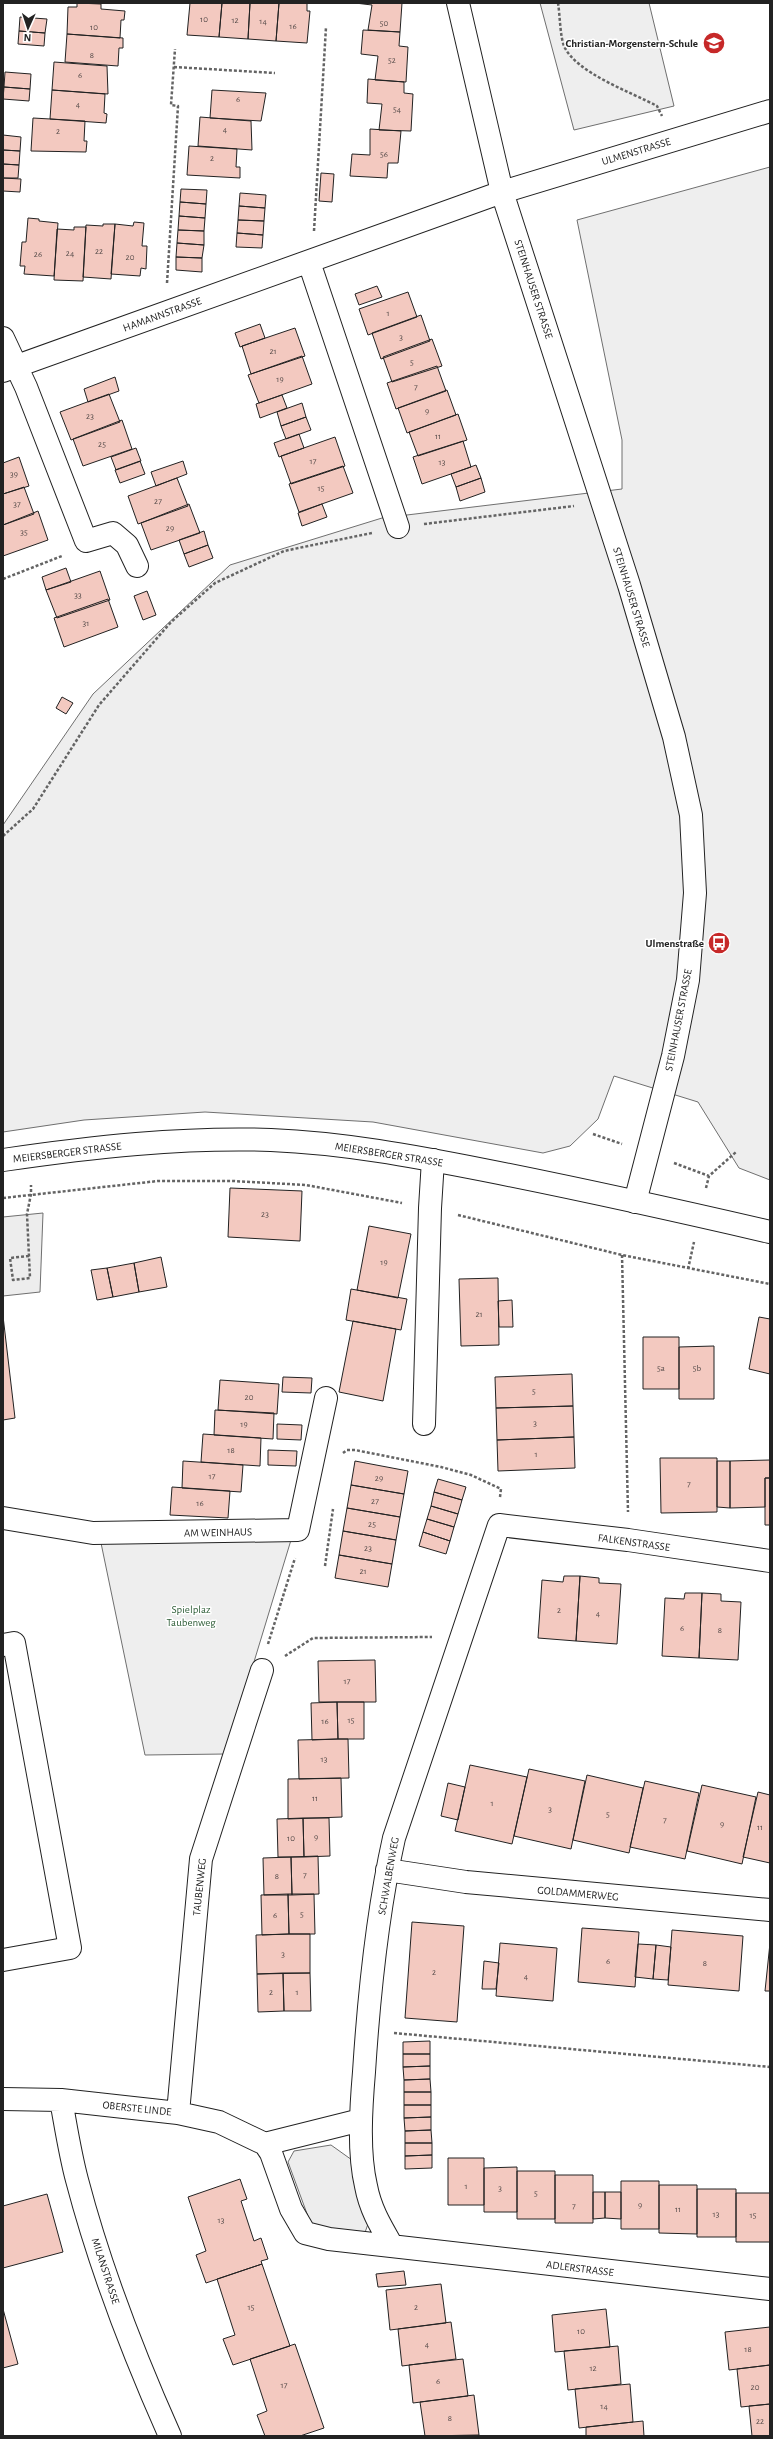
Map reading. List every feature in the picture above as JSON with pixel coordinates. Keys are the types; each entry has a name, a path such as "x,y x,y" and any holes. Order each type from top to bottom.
{"street":[{"name":"STEINHAUSER STRASSE","path":"458,3 502,192 602,503 630,585 674,737 691,815 695,893 688,980 673,1056 635,1202"},
{"name":"ULMENSTRASSE","path":"502,192 770,111"},
{"name":"HAMANNSTRASSE","path":"9,369 502,192"},
{"path":"311,261 398,527"},
{"path":"3,338 9,369 86,541 113,533 127,545 137,566"},
{"name":"MEIERSBERGER STRASSE","path":"3,1160 104,1146 211,1140 264,1140 333,1144 434,1160 770,1232"},
{"path":"424,1424 430,1208 434,1160"},
{"path":"298,1530 326,1398"},
{"name":"AM WEINHAUS","path":"3,1518 92,1533 298,1530"},
{"name":"FALKENSTRASSE","path":"499,1525 628,1540 770,1561"},
{"name":"SCHWALBENWEG","path":"361,2120 366,2030 387,1870 394,1838 499,1525"},
{"path":"3,1645 14,1642 70,1948 3,1960"},
{"name":"TAUBENWEG","path":"178,2113 201,1859 262,1670"},
{"name":"GOLDAMMERWEG","path":"387,1870 466,1882 770,1910"},
{"name":"OBERSTE LINDE","path":"3,2099 61,2100 178,2113 219,2122 265,2144"},
{"name":"MILANSTRASSE","path":"61,2100 77,2180 108,2280 141,2370 170,2436"},
{"path":"265,2144 361,2120 365,2185 373,2214 391,2244"},
{"name":"ADLERSTRASSE","path":"265,2144 271,2153 291,2209 305,2233 328,2239 391,2244 770,2289"}],"path":[{"path":"558,3 564,46 572,57 583,68 657,106 673,140"},
{"path":"311,261 326,27"},
{"path":"166,313 178,106 171,105 175,49"},
{"path":"174,67 275,73"},
{"path":"3,836 33,809 99,705 171,622 215,583 284,550 398,527 602,503"},
{"path":"3,579 71,553 86,541"},
{"path":"29,1156 31,1194 27,1214 29,1256 30,1278 13,1280 10,1258 29,1256"},
{"path":"3,1198 158,1181 233,1180 306,1185 430,1208 622,1255 770,1284"},
{"path":"622,1255 628,1540"},
{"path":"340,1459 342,1453 347,1450 409,1460 471,1475 490,1484"},
{"path":"325,1566 334,1504"},
{"path":"269,1642 297,1550 298,1530"},
{"path":"262,1670 313,1638 461,1637"},
{"path":"366,2030 770,2067"}],"green space":[{"path":"540,3 649,3 674,106 574,130"},
{"path":"770,167 770,1180 739,1168 698,1102 614,1076 598,1119 570,1146 543,1153 373,1122 205,1112 84,1120 3,1132 3,825 93,694 230,565 382,518 622,489 622,440 577,220"},
{"name":"Spielplaz Taubenweg","path":"291,1540 226,1754 145,1755 101,1543"}],"shaded area":[{"path":"43,1213 40,1292 3,1296 3,1217"},
{"path":"331,2145 352,2160 368,2224 363,2238 313,2230 288,2162 294,2151"}],"building":[{"path":"77,3 101,4 101,9 125,11 124,20 121,20 120,38 67,34 68,7 77,7"},
{"path":"190,3 222,3 219,37 187,35"},
{"path":"222,3 250,3 248,39 219,37"},
{"path":"250,3 279,3 276,41 248,39"},
{"path":"279,3 307,3 307,11 310,11 307,43 276,41"},
{"path":"355,3 402,3 400,32 368,30 372,5"},
{"path":"20,17 47,19 45,33 19,31"},
{"path":"363,30 400,32 399,46 408,47 406,82 375,80 378,56 361,54"},
{"path":"19,31 45,33 44,46 18,44"},
{"path":"67,34 123,38 123,48 119,48 118,66 65,62"},
{"path":"54,62 107,66 108,94 52,90"},
{"path":"5,72 31,74 30,89 4,87"},
{"path":"368,79 404,82 404,93 413,94 411,131 379,130 382,104 367,103"},
{"path":"4,87 30,89 29,101 3,99"},
{"path":"52,90 105,94 104,113 107,114 106,123 50,119"},
{"path":"212,90 266,93 261,121 210,118"},
{"path":"200,117 251,121 252,150 198,146"},
{"path":"33,118 85,121 84,141 87,141 86,152 31,151"},
{"path":"370,129 401,131 398,163 388,163 387,178 350,176 352,154 370,155"},
{"path":"3,135 21,137 20,151 3,150"},
{"path":"189,146 237,149 236,167 240,167 240,178 187,175"},
{"path":"3,150 20,151 19,165 3,164"},
{"path":"3,164 19,165 18,178 3,178"},
{"path":"321,173 334,174 332,202 319,201"},
{"path":"3,178 21,179 20,192 3,191"},
{"path":"181,189 207,190 206,204 180,202"},
{"path":"240,193 266,195 265,208 239,206"},
{"path":"180,202 206,204 205,218 179,216"},
{"path":"239,206 265,208 264,221 238,220"},
{"path":"179,216 205,218 204,231 178,230"},
{"path":"28,218 58,223 54,276 24,274 25,266 20,266 22,242 26,242"},
{"path":"238,220 264,221 263,235 237,233"},
{"path":"134,222 144,223 142,246 147,246 146,269 141,268 140,276 111,274 115,224 133,226"},
{"path":"103,224 115,224 111,279 83,277 86,225 103,226"},
{"path":"74,227 86,227 83,281 54,280 57,229 74,230"},
{"path":"178,230 204,231 204,245 177,243"},
{"path":"237,233 263,235 262,248 236,247"},
{"path":"177,243 204,245 202,258 176,257"},
{"path":"176,257 202,258 202,272 176,270"},
{"path":"377,286 382,297 359,305 355,294"},
{"path":"408,292 417,317 368,335 359,309"},
{"path":"421,315 430,341 381,359 372,333"},
{"path":"260,324 265,338 240,347 235,333"},
{"path":"295,328 305,356 251,374 242,346"},
{"path":"432,339 442,366 392,382 383,357"},
{"path":"302,356 312,384 259,403 248,375"},
{"path":"437,366 446,391 396,409 387,383"},
{"path":"115,377 119,391 88,402 84,389"},
{"path":"447,390 456,415 407,433 398,408"},
{"path":"109,394 120,422 71,440 60,412"},
{"path":"282,395 287,408 260,418 256,404"},
{"path":"302,403 306,417 281,426 277,412"},
{"path":"458,414 467,440 418,456 409,432"},
{"path":"306,417 311,430 286,439 281,426"},
{"path":"122,420 132,449 83,466 73,439"},
{"path":"299,434 304,448 279,457 274,443"},
{"path":"335,437 345,466 291,484 281,456"},
{"path":"463,441 471,467 422,484 413,457"},
{"path":"136,448 141,461 116,470 111,457"},
{"path":"19,457 29,486 3,494 3,463"},
{"path":"140,461 145,474 120,483 115,470"},
{"path":"183,461 187,474 156,486 151,472"},
{"path":"476,465 481,478 456,487 451,474"},
{"path":"343,466 353,493 299,512 289,484"},
{"path":"177,478 188,506 138,524 128,496"},
{"path":"481,478 485,492 460,501 456,487"},
{"path":"24,487 34,514 3,525 3,494"},
{"path":"189,504 200,533 151,550 141,523"},
{"path":"322,504 327,517 302,526 298,513"},
{"path":"38,511 48,540 3,556 3,525"},
{"path":"204,531 208,545 184,554 179,540"},
{"path":"208,545 213,558 189,567 184,554"},
{"path":"66,568 71,582 46,590 42,577"},
{"path":"100,571 110,600 57,618 46,590"},
{"path":"147,591 156,615 143,620 134,596"},
{"path":"108,599 118,627 64,647 54,618"},
{"path":"62,697 73,703 66,714 56,708"},
{"path":"230,1188 302,1191 300,1241 228,1237"},
{"path":"369,1226 411,1234 398,1298 357,1290"},
{"path":"161,1257 167,1287 139,1292 134,1263"},
{"path":"134,1263 139,1292 113,1297 107,1268"},
{"path":"107,1268 113,1297 97,1300 91,1270"},
{"path":"498,1278 499,1345 461,1346 459,1279"},
{"path":"351,1289 407,1299 401,1330 346,1320"},
{"path":"512,1300 513,1327 499,1327 498,1301"},
{"path":"3,1316 15,1418 3,1420"},
{"path":"759,1317 770,1319 770,1374 749,1369"},
{"path":"353,1321 396,1329 383,1401 339,1392"},
{"path":"643,1337 679,1337 679,1389 643,1389"},
{"path":"714,1346 714,1399 679,1399 679,1347"},
{"path":"572,1374 573,1406 496,1408 495,1377"},
{"path":"283,1377 312,1378 311,1393 282,1392"},
{"path":"220,1380 279,1384 277,1414 218,1410"},
{"path":"573,1406 574,1437 497,1440 496,1408"},
{"path":"215,1410 274,1413 273,1439 214,1435"},
{"path":"277,1424 302,1425 301,1440 277,1439"},
{"path":"203,1434 261,1438 260,1466 201,1462"},
{"path":"574,1437 575,1468 498,1471 497,1440"},
{"path":"268,1450 297,1451 296,1466 268,1465"},
{"path":"660,1458 717,1458 717,1512 661,1513"},
{"path":"770,1460 770,1478 765,1478 765,1507 730,1508 730,1461"},
{"path":"183,1461 243,1465 241,1492 182,1488"},
{"path":"355,1461 408,1471 404,1494 351,1485"},
{"path":"717,1461 730,1461 730,1508 717,1507"},
{"path":"765,1478 770,1478 770,1525 765,1525"},
{"path":"438,1479 466,1487 462,1500 434,1492"},
{"path":"351,1485 404,1494 400,1517 347,1508"},
{"path":"172,1487 230,1491 228,1518 170,1515"},
{"path":"434,1492 462,1500 458,1514 431,1506"},
{"path":"431,1506 458,1514 454,1527 427,1519"},
{"path":"347,1508 400,1517 396,1540 343,1531"},
{"path":"427,1519 454,1527 450,1541 423,1532"},
{"path":"343,1531 396,1540 392,1564 339,1555"},
{"path":"423,1532 450,1541 446,1554 419,1546"},
{"path":"339,1555 392,1564 388,1587 335,1578"},
{"path":"564,1576 580,1576 576,1641 538,1638 542,1580 563,1582"},
{"path":"580,1576 599,1578 599,1583 621,1584 617,1644 576,1641"},
{"path":"685,1593 702,1593 699,1658 662,1656 665,1598 684,1599"},
{"path":"702,1593 721,1594 721,1601 741,1602 738,1660 699,1658"},
{"path":"375,1660 376,1702 319,1702 318,1661"},
{"path":"337,1702 364,1702 364,1739 338,1739"},
{"path":"337,1702 338,1739 312,1740 311,1703"},
{"path":"348,1739 349,1778 299,1779 298,1740"},
{"path":"470,1765 527,1777 512,1844 455,1831"},
{"path":"529,1769 585,1781 571,1849 514,1836"},
{"path":"587,1775 643,1788 629,1853 573,1840"},
{"path":"341,1778 342,1817 288,1819 288,1779"},
{"path":"645,1781 699,1793 685,1859 630,1847"},
{"path":"448,1783 465,1787 458,1820 441,1816"},
{"path":"702,1785 756,1797 742,1864 687,1851"},
{"path":"758,1792 770,1795 770,1863 743,1857"},
{"path":"303,1818 304,1857 278,1857 277,1819"},
{"path":"303,1818 329,1818 330,1856 304,1857"},
{"path":"318,1856 319,1894 292,1895 291,1857"},
{"path":"291,1857 292,1895 264,1895 263,1858"},
{"path":"288,1894 314,1894 315,1934 289,1934"},
{"path":"288,1894 289,1934 262,1935 261,1895"},
{"path":"412,1922 464,1926 457,2022 405,2018"},
{"path":"582,1928 639,1932 635,1987 578,1982"},
{"path":"672,1930 743,1936 739,1991 668,1985"},
{"path":"310,1934 310,1973 257,1974 256,1935"},
{"path":"500,1943 557,1948 553,2001 496,1996"},
{"path":"770,1943 770,1991 765,1991"},
{"path":"638,1944 656,1945 653,1979 635,1977"},
{"path":"656,1945 671,1947 668,1980 653,1979"},
{"path":"484,1961 499,1963 496,1989 482,1989"},
{"path":"283,1973 310,1973 311,2011 284,2011"},
{"path":"283,1973 284,2011 258,2012 257,1974"},
{"path":"430,2041 430,2054 403,2054 403,2042"},
{"path":"403,2054 430,2054 430,2066 403,2067"},
{"path":"430,2066 430,2079 404,2080 403,2067"},
{"path":"430,2079 431,2092 404,2092 404,2080"},
{"path":"404,2092 431,2092 431,2105 404,2105"},
{"path":"404,2105 431,2105 431,2117 404,2118"},
{"path":"431,2117 431,2130 405,2131 404,2118"},
{"path":"431,2130 432,2143 405,2143 405,2131"},
{"path":"405,2143 432,2143 432,2155 405,2156"},
{"path":"432,2155 432,2168 405,2169 405,2156"},
{"path":"448,2158 484,2158 484,2205 448,2205"},
{"path":"517,2167 517,2212 484,2212 484,2168"},
{"path":"517,2171 555,2171 555,2219 517,2219"},
{"path":"555,2175 593,2175 593,2223 555,2223"},
{"path":"240,2179 247,2199 241,2201 254,2241 261,2238 268,2259 261,2261 262,2264 206,2283 196,2255 206,2251 188,2197"},
{"path":"621,2181 659,2181 659,2229 621,2229"},
{"path":"659,2185 697,2185 697,2234 659,2233"},
{"path":"697,2189 736,2189 736,2237 697,2237"},
{"path":"593,2192 605,2192 605,2218 593,2219"},
{"path":"605,2192 621,2192 621,2219 605,2218"},
{"path":"736,2193 770,2193 770,2242 736,2242"},
{"path":"47,2194 63,2252 3,2268 3,2206"},
{"path":"262,2264 290,2346 233,2365 223,2339 235,2335 217,2279"},
{"path":"404,2271 406,2285 378,2287 376,2274"},
{"path":"441,2284 446,2323 390,2330 386,2290"},
{"path":"3,2309 18,2364 3,2368"},
{"path":"606,2309 610,2347 555,2352 552,2315"},
{"path":"451,2322 456,2359 402,2366 398,2329"},
{"path":"770,2327 770,2365 729,2370 725,2332"},
{"path":"295,2344 324,2428 300,2436 265,2436 257,2415 267,2411 250,2359"},
{"path":"618,2346 621,2384 568,2390 564,2351"},
{"path":"463,2359 468,2396 413,2403 409,2365"},
{"path":"770,2365 770,2404 741,2407 737,2369"},
{"path":"630,2384 633,2422 579,2428 575,2389"},
{"path":"474,2395 479,2435 425,2436 420,2402"},
{"path":"770,2404 770,2436 752,2436 749,2406"},
{"path":"643,2421 644,2436 586,2436 586,2427"}],"place":[{"name":"Christian-Morgenstern-Schule","path":"714,43"},
{"name":"Ulmenstraße","path":"719,943"}]}
